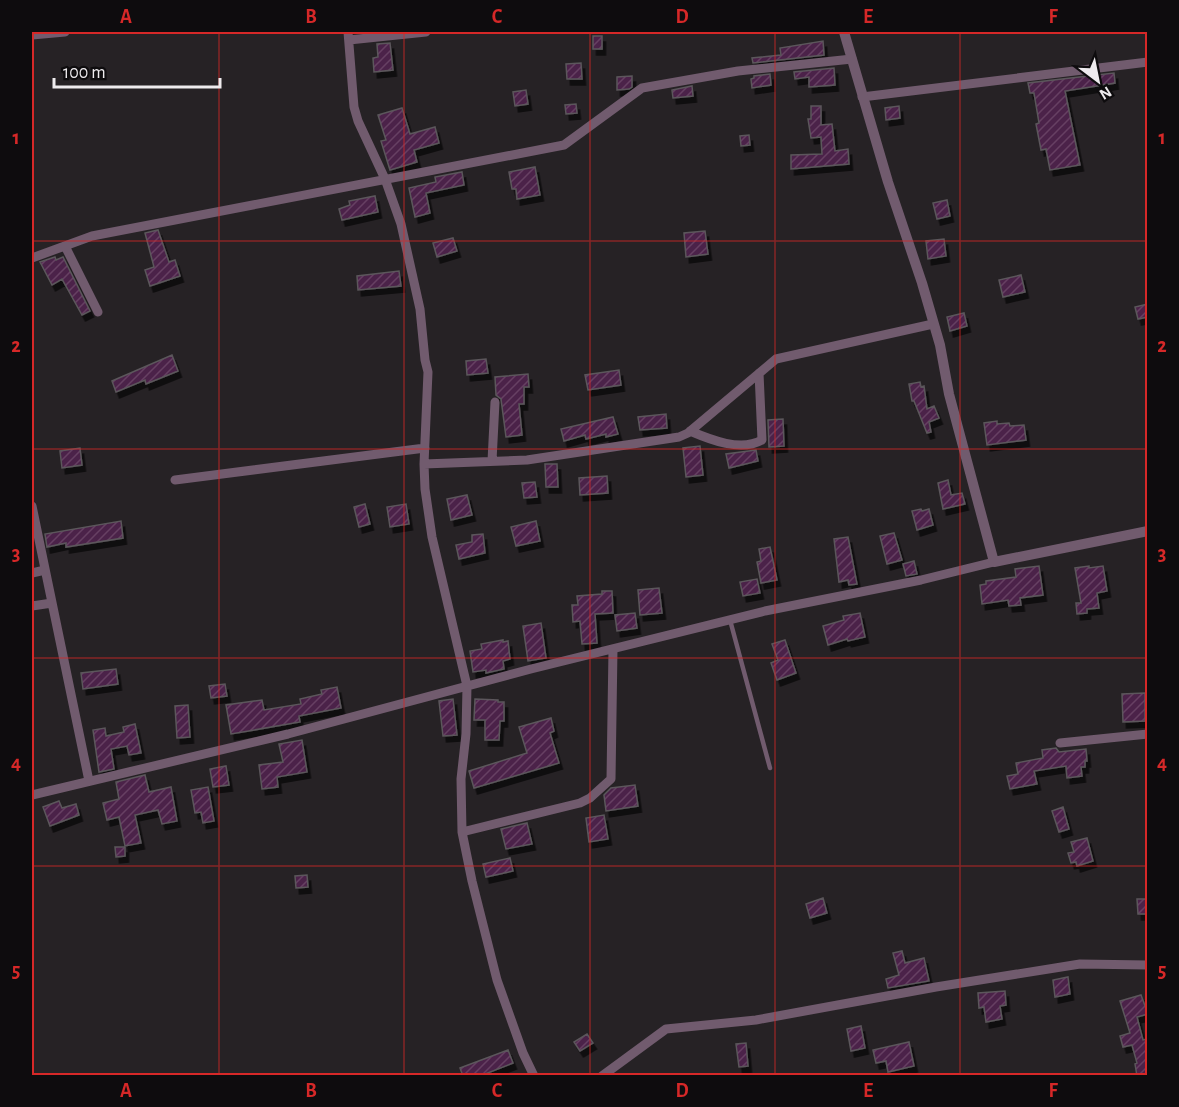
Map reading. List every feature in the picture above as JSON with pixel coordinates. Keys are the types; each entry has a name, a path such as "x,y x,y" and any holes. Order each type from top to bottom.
{"street":[{"path":"32,35 64,32"},
{"path":"426,32 348,36 354,107 357,122 385,179 401,224 420,309 428,372 425,489 432,537 467,686 466,734 461,779 462,832 497,980 534,1076"},
{"path":"844,32 933,324 949,394 994,562"},
{"path":"32,258 92,236 564,145 642,88 738,71 852,59"},
{"path":"862,97 1148,62"},
{"path":"65,246 98,312"},
{"path":"424,464 526,460 679,437 690,431 776,359 933,324"},
{"path":"690,431 728,445 756,443 762,440 759,373"},
{"path":"492,461 495,402"},
{"path":"175,480 425,448"},
{"path":"32,510 35,537 45,570 89,781"},
{"path":"32,795 288,734 730,620 1148,531"},
{"path":"32,573 45,570"},
{"path":"32,606 52,603"},
{"path":"462,832 580,803 590,798 611,779 613,649"},
{"path":"1060,743 1148,734"},
{"path":"602,1076 666,1029 756,1020 936,987 1080,964 1148,965"}],"lane":[{"path":"730,620 770,768"}],"building":[{"path":"593,36 602,36 602,49 593,49"},
{"path":"823,41 824,55 753,63 752,58 781,55 780,48"},
{"path":"390,43 393,70 374,72 373,58 378,57 377,44"},
{"path":"581,63 582,79 567,79 566,64"},
{"path":"834,68 835,85 809,87 809,77 795,79 794,72"},
{"path":"1114,73 1115,83 1065,91 1080,165 1050,170 1046,149 1041,150 1034,93 1030,93 1028,83"},
{"path":"770,74 771,85 752,88 751,79 754,76"},
{"path":"632,76 632,87 617,90 617,77"},
{"path":"692,86 693,96 673,98 672,90"},
{"path":"526,90 528,104 515,106 513,92"},
{"path":"576,104 577,113 566,114 565,105"},
{"path":"811,106 821,106 821,125 832,124 835,151 848,149 849,164 791,169 791,155 822,154 821,137 811,138 808,119 811,119"},
{"path":"899,106 900,118 886,120 885,108"},
{"path":"402,108 410,134 435,127 439,143 414,150 417,162 390,170 381,141 386,140 378,115"},
{"path":"749,135 750,145 741,146 740,136"},
{"path":"535,167 540,195 517,199 516,189 512,189 509,172"},
{"path":"462,172 464,185 426,193 430,213 415,217 409,188 436,182 435,177"},
{"path":"375,196 378,212 342,220 339,209 350,205 349,201"},
{"path":"947,200 950,216 937,219 933,203"},
{"path":"158,230 169,262 175,260 180,276 150,286 145,270 154,267 145,233"},
{"path":"705,231 708,254 686,257 684,233"},
{"path":"453,238 457,251 437,257 433,243"},
{"path":"944,239 946,256 928,259 926,241"},
{"path":"55,257 56,260 63,257 90,311 82,315 62,279 52,285 40,262"},
{"path":"399,271 401,286 358,290 357,276"},
{"path":"1021,275 1025,292 1003,297 999,280"},
{"path":"1148,304 1148,317 1138,319 1135,307"},
{"path":"964,313 967,326 950,331 947,317"},
{"path":"172,355 178,371 146,384 145,380 116,392 112,381"},
{"path":"486,359 488,373 467,375 466,361"},
{"path":"619,370 621,385 588,390 585,375"},
{"path":"528,374 529,387 524,387 524,404 519,404 522,435 506,437 501,399 496,395 495,377"},
{"path":"920,382 921,387 924,386 927,409 934,406 939,418 929,422 931,432 927,433 914,401 912,401 909,384"},
{"path":"666,414 667,428 640,430 638,417"},
{"path":"613,417 618,434 606,437 606,434 586,439 585,435 564,441 561,429"},
{"path":"783,419 784,446 769,447 768,420"},
{"path":"997,421 997,424 1009,423 1010,426 1024,425 1026,440 987,445 984,423"},
{"path":"700,446 703,475 686,477 683,448"},
{"path":"80,448 82,465 62,468 60,451"},
{"path":"756,450 758,461 729,468 726,454"},
{"path":"545,464 557,464 558,487 546,487"},
{"path":"607,476 608,493 580,495 579,478"},
{"path":"948,480 951,495 962,493 965,504 943,509 938,483"},
{"path":"535,482 537,497 524,498 522,483"},
{"path":"467,495 472,515 451,520 447,499"},
{"path":"365,504 370,524 359,527 354,507"},
{"path":"406,504 409,524 390,527 387,507"},
{"path":"921,509 922,511 929,509 933,525 917,530 912,511"},
{"path":"121,521 123,538 66,547 66,543 47,547 45,534"},
{"path":"536,521 540,541 516,546 511,527"},
{"path":"894,533 902,560 887,564 880,536"},
{"path":"483,534 485,553 459,559 456,545 472,542 472,535"},
{"path":"848,537 857,584 849,585 848,580 839,582 834,539"},
{"path":"770,547 777,580 761,583 757,562 761,561 759,549"},
{"path":"914,561 917,574 906,576 903,564"},
{"path":"1039,566 1043,595 1020,598 1021,605 1009,606 1008,600 982,604 980,585 986,584 986,581 1016,577 1015,569"},
{"path":"1089,566 1089,568 1103,566 1107,591 1097,593 1099,608 1087,609 1087,613 1077,614 1076,603 1081,603 1075,568"},
{"path":"757,579 760,593 743,596 740,582"},
{"path":"659,588 662,613 640,615 638,590"},
{"path":"602,591 612,591 613,613 595,614 597,643 582,644 580,621 573,622 572,605 578,605 577,596 602,594"},
{"path":"635,613 637,628 617,631 615,615"},
{"path":"860,613 865,637 848,641 847,639 828,645 823,626 844,620 843,616"},
{"path":"541,623 546,658 528,661 523,626"},
{"path":"503,640 503,642 508,641 510,659 503,661 504,669 486,673 486,670 473,672 470,651 482,649 481,644"},
{"path":"785,640 796,673 777,680 771,663 778,660 772,644"},
{"path":"116,669 118,684 83,689 81,673"},
{"path":"225,684 227,696 211,698 209,686"},
{"path":"337,687 341,708 299,716 300,722 231,734 226,705 262,700 264,710 301,704 300,699 322,694 321,690"},
{"path":"1145,693 1145,721 1123,722 1122,694"},
{"path":"453,699 457,735 443,736 439,701"},
{"path":"475,699 504,702 504,721 500,721 499,740 485,740 485,720 474,720"},
{"path":"188,705 190,737 177,738 175,706"},
{"path":"551,718 554,731 550,733 559,763 474,788 469,771 527,753 519,727"},
{"path":"135,724 141,753 129,755 127,746 111,749 114,769 99,772 93,730 105,728 106,736 124,732 123,727"},
{"path":"302,740 307,772 277,777 278,787 262,789 259,765 283,762 279,744"},
{"path":"1056,748 1059,752 1086,749 1087,761 1085,761 1085,767 1081,767 1082,776 1067,778 1066,766 1034,771 1037,784 1010,789 1007,776 1018,774 1016,763 1043,758 1042,750"},
{"path":"226,766 229,785 213,787 210,769"},
{"path":"145,775 149,792 171,787 177,821 162,824 158,810 135,815 141,843 125,846 119,817 107,820 103,803 119,799 116,782"},
{"path":"635,785 638,806 606,811 604,795 611,788"},
{"path":"208,787 214,821 203,823 201,812 195,813 191,790"},
{"path":"59,801 62,808 76,804 79,815 50,826 43,807"},
{"path":"1063,807 1069,829 1059,832 1052,811"},
{"path":"604,815 608,839 589,842 586,818"},
{"path":"527,823 532,844 506,849 501,829"},
{"path":"1087,838 1093,861 1077,866 1076,862 1071,863 1068,853 1074,852 1071,842"},
{"path":"115,847 125,847 125,856 116,857"},
{"path":"510,858 513,871 486,877 483,864"},
{"path":"307,875 308,887 296,888 295,876"},
{"path":"823,898 827,913 810,918 806,904"},
{"path":"1137,899 1148,899 1148,914 1138,914"},
{"path":"902,951 905,963 924,958 929,981 888,988 886,979 899,975 893,953"},
{"path":"1068,977 1070,994 1055,997 1053,980"},
{"path":"1005,991 1006,1005 1000,1006 1002,1019 986,1022 984,1007 979,1008 978,993"},
{"path":"1141,995 1148,1014 1137,1017 1143,1040 1148,1039 1148,1076 1137,1076 1135,1064 1137,1063 1132,1045 1123,1047 1120,1036 1130,1033 1120,1001"},
{"path":"861,1026 865,1048 851,1051 847,1029"},
{"path":"587,1034 593,1043 580,1051 574,1042"},
{"path":"909,1042 914,1066 888,1072 886,1061 876,1063 873,1050"},
{"path":"746,1043 748,1066 739,1067 736,1044"},
{"path":"508,1050 513,1063 480,1076 463,1076 460,1068"}]}
